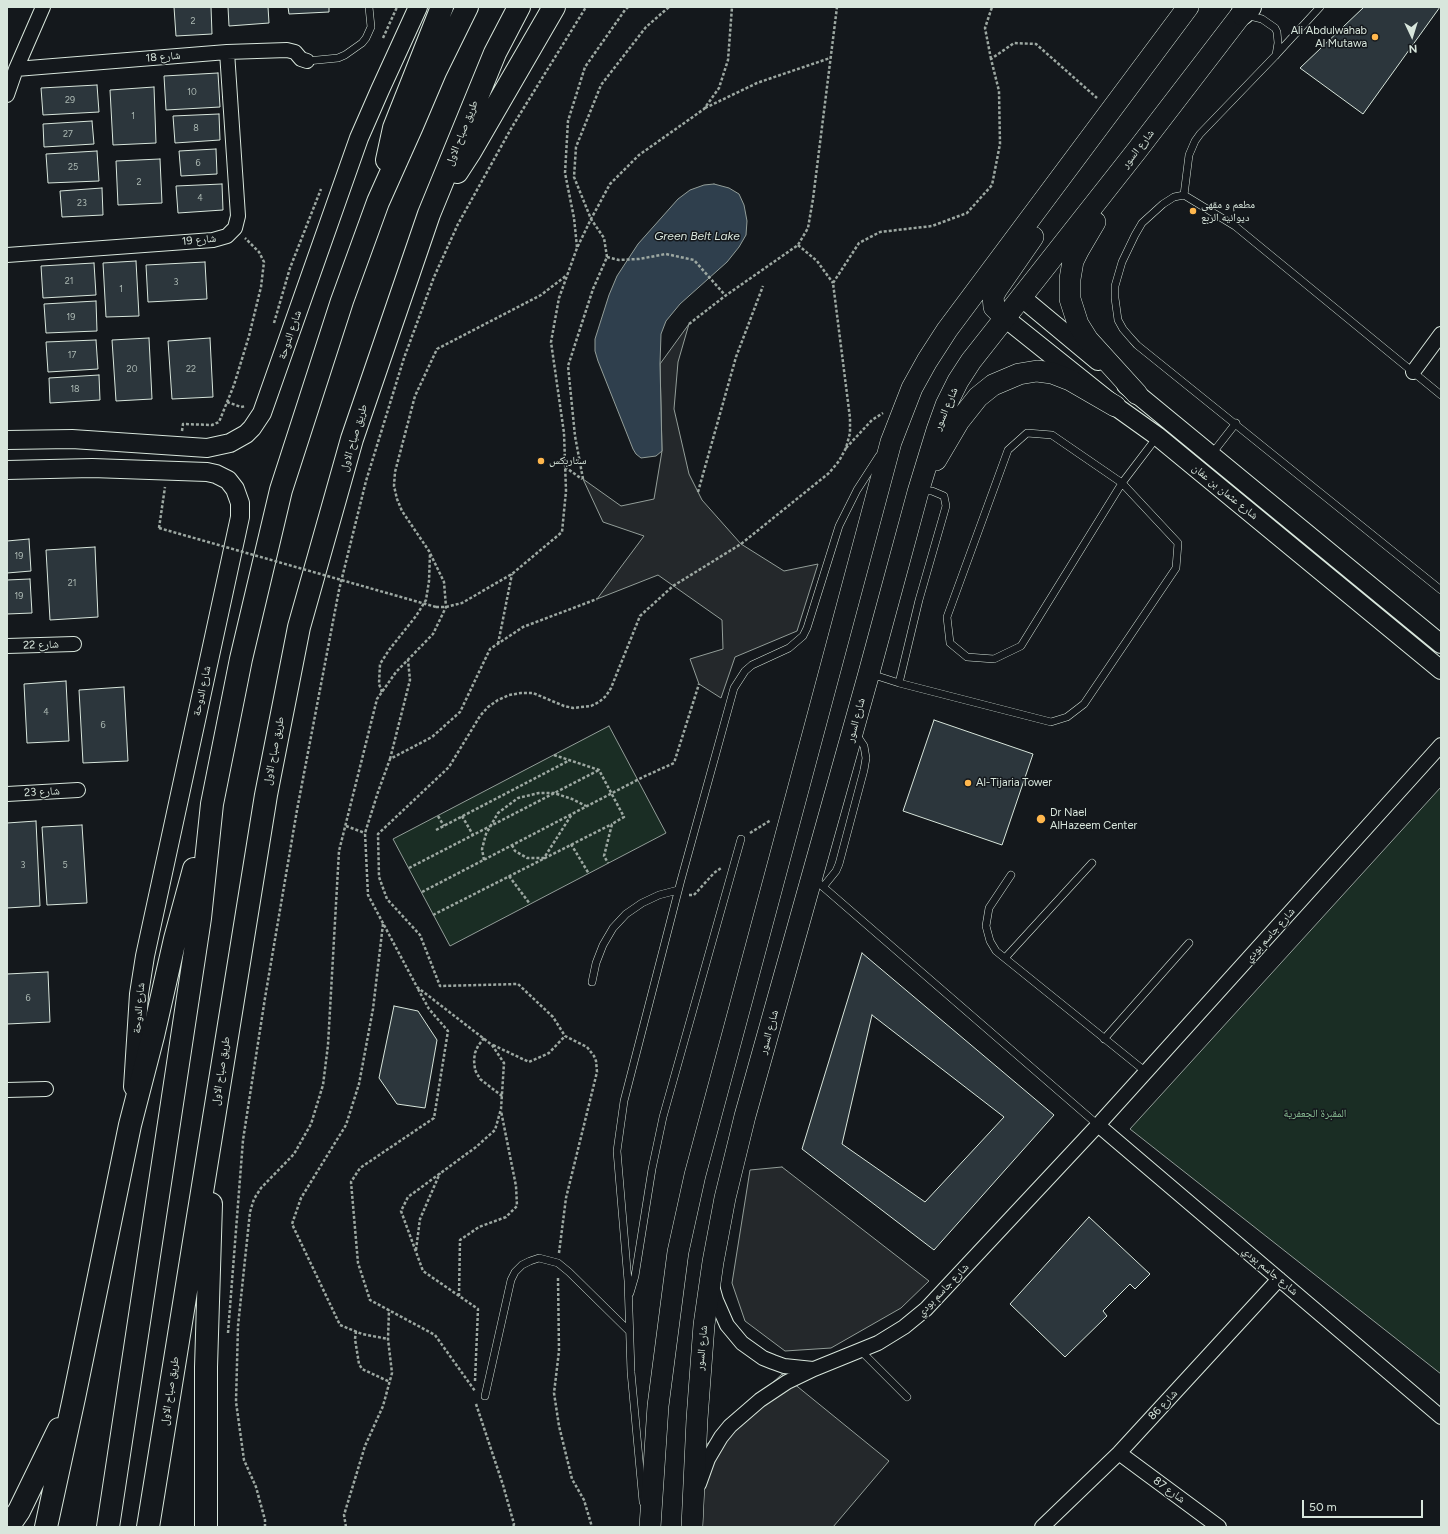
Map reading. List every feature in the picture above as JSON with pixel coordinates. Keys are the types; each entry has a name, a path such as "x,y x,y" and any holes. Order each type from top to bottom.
{"highway":[{"path":"378,202 394,128 442,7"},
{"path":"46,1527 130,1125 175,939 212,804 241,659 281,490 342,301 378,202 435,72 467,7"},
{"name":"طريق صباح الاول","path":"148,1527 266,796 299,627 352,439 429,214 495,53 518,7"},
{"path":"429,214 470,152 554,7"},
{"path":"108,1527 200,918 212,804"},
{"path":"206,1527 206,1367 211,1223 210,1136"},
{"path":"8,1527 19,1511 74,1398"}],"main road":[{"path":"650,1527 658,1406 678,1252 695,1175 891,442 901,413 912,388 947,330 1188,7"},
{"name":"شارع السور","path":"692,1527 692,1504 701,1359 710,1279 725,1198 744,1124 818,882 853,731 918,492 946,405 958,381 971,361 1138,150 1246,9"},
{"path":"1137,394 1088,340 1075,317 1069,291 1071,270 1078,251 1138,150"},
{"path":"1005,318 997,311 994,305 994,296 999,286 1045,218 1069,165"},
{"path":"966,305 981,291 991,287 999,286 1010,289 1022,297"},
{"path":"918,492 955,427 971,405 985,391 1011,376 1028,372 1052,373 1070,380 1115,406"}],"street":[{"path":"7,95 16,69 43,7"},
{"name":"شارع الدوحة","path":"7,440 72,439 207,448 230,443 246,434 258,421 262,413 359,138 418,7"},
{"name":"شارع 18","path":"16,69 227,52 287,50 295,52 301,59 307,61"},
{"path":"227,52 238,216 235,228"},
{"name":"شارع 19","path":"7,254 213,240 227,236 235,228"},
{"name":"شارع عثمان بن عفان","path":"1022,297 1137,394 1441,644"},
{"name":"شارع عثمان بن عفان","path":"1005,318 1115,406 1157,436 1441,670"},
{"path":"1413,372 1441,334"},
{"path":"92,468 99,467 105,462 107,454 105,447 100,442"},
{"name":"شارع الدوحة","path":"7,470 92,468 207,472 216,474 228,480 232,484 239,498 241,508 145,956 139,994 130,1125"},
{"name":"شارع 22","path":"7,646 74,644"},
{"name":"شارع جاسم بودي","path":"692,1504 708,1459 715,1447 730,1426 767,1394 787,1382 814,1369 878,1343 904,1327 926,1309 1098,1125 1441,745"},
{"name":"شارع 23","path":"7,794 78,790"},
{"path":"7,1090 46,1089"},
{"name":"شارع جاسم بودي","path":"1098,1125 1441,1417"},
{"name":"شارع جاسم بودي","path":"710,1279 721,1313 727,1325 742,1343 762,1358 784,1366 814,1369"},
{"name":"شارع 86","path":"1042,1527 1118,1453 1279,1279"},
{"name":"شارع 87","path":"1118,1453 1219,1527"}],"lane":[{"path":"307,61 338,58 362,43 371,27 369,7"},
{"path":"1184,195 1189,155 1200,134 1320,7"},
{"path":"1246,9 1275,28 1278,42 1276,55"},
{"path":"1441,395 1235,226 1184,195 1174,197 1162,204 1142,223 1135,235 1120,268 1115,286 1118,320 1123,329 1137,345 1441,590"},
{"path":"1211,455 1236,424"},
{"path":"869,673 899,683 1051,722 1067,717 1084,704 1176,568 1178,543 1122,483 1052,435 1027,433 1008,450 947,618 950,643 967,657 994,659 1022,646 1122,483 1157,436"},
{"path":"645,1527 631,1379 629,1298 617,1151 624,1101 678,892 734,688 745,671 752,665 789,648 802,636 807,628 840,526 848,508 867,473 891,442"},
{"path":"899,683 919,600 946,506 944,496 932,491 918,492"},
{"path":"629,1298 635,1276 651,1175 663,1117 741,839"},
{"path":"1005,958 1092,863"},
{"path":"1011,875 989,908 986,926 990,941 996,951 1146,1072"},
{"path":"818,882 1098,1125"},
{"path":"592,982 596,963 603,945 613,928 626,914 642,903 659,895 678,892"},
{"path":"1104,1039 1189,943"},
{"path":"485,1396 511,1280 515,1272 522,1265 530,1261 539,1258 558,1264 569,1272 629,1331"},
{"path":"861,1351 907,1397"}],"path":[{"path":"227,1338 243,1140 265,998 297,810 338,598 366,481 404,358 434,277 452,238 512,127 586,7"},
{"path":"577,248 574,218 566,173 568,122 585,67 628,7"},
{"path":"565,467 583,479 575,436 568,366 593,289 607,257 604,238 591,219 574,177 576,147 601,85 646,27 669,7"},
{"path":"704,109 719,88 728,60 732,7"},
{"path":"689,324 725,296 798,245 808,228 837,7"},
{"path":"833,283 859,243 880,232 932,226 967,213 992,185 1000,137 999,91 985,28 992,7"},
{"path":"991,59 1014,43 1036,44 1110,111"},
{"path":"164,500 160,528 436,606 446,607 462,602 512,574 562,532 566,491 564,433 550,342 559,298 577,248 610,184 639,155 704,109 756,82 830,58"},
{"path":"182,447 183,424 212,425 219,422 234,385 249,336 264,262 259,252 235,228"},
{"path":"592,1527 584,1500 572,1479 559,1426 554,1393 559,1351 558,1264 566,1198 597,1072 596,1061 591,1051 587,1047 565,1036 553,1017 518,984 440,986 420,935 387,899 379,877 378,834 449,767 480,716 488,707 498,700 509,695 534,693 564,706 573,708 591,706 599,702 606,696 611,688 640,616 673,586 741,544 829,472 839,461 846,448 850,433 850,418 833,283 817,261 798,245"},
{"path":"607,257 619,260 639,259 666,254 694,260 725,296"},
{"path":"265,1527 265,1520 256,1487 244,1460 236,1402 238,1326 250,1212 254,1199 262,1188 294,1154 311,1124 323,1085 328,1045 339,851 377,699 396,672 433,634 446,607 444,582 429,552 402,511 397,499 394,486 395,472 415,396 437,349 541,295 567,276"},
{"path":"698,492 736,357 764,286"},
{"path":"846,448 872,420 880,414 891,412 901,413"},
{"path":"382,692 379,684 380,664 426,600 429,581 429,552"},
{"path":"498,644 512,574"},
{"path":"390,759 432,737 460,712 490,649 523,627 597,599"},
{"path":"408,660 410,680 390,759 365,833 368,895 429,1009 448,1031 434,1118 360,1168 351,1182 358,1263 370,1300 435,1335 475,1391"},
{"path":"422,892 674,763 699,684"},
{"path":"433,915 624,817 599,770 554,755"},
{"path":"436,830 571,760"},
{"path":"409,868 599,770"},
{"path":"484,860 482,849 486,834 498,813 518,798 539,793 554,793 572,799 586,807"},
{"path":"741,839 794,806"},
{"path":"544,858 572,814"},
{"path":"438,816 444,826"},
{"path":"462,816 473,835"},
{"path":"608,864 604,856 612,824"},
{"path":"346,826 365,833"},
{"path":"571,844 589,874"},
{"path":"512,845 515,851 527,858 544,858"},
{"path":"678,892 694,895 714,873 735,859"},
{"path":"509,876 530,904"},
{"path":"383,924 373,1010 359,1084 346,1125 302,1198 292,1224 340,1325 356,1332 388,1339"},
{"path":"417,987 484,1038 492,1045 504,1062 501,1109 495,1130 476,1147 408,1197 401,1211 423,1271 478,1309 475,1396"},
{"path":"492,1045 529,1062 549,1053 565,1036"},
{"path":"484,1038 475,1053 475,1070 480,1079 502,1096"},
{"path":"459,1296 460,1240 479,1227 506,1218 517,1206 516,1186 501,1109"},
{"path":"416,1251 420,1219 440,1173"},
{"path":"346,1527 344,1515 365,1446 383,1406 392,1373 388,1339 389,1310"},
{"path":"356,1332 355,1339 359,1364 362,1369 390,1382"},
{"path":"475,1401 503,1485 514,1524 513,1527"}],"green space":[{"path":"609,726 666,833 450,946 393,839"},
{"name":"المقبرة الجعفرية","path":"1441,787 1441,1374 1130,1129"}],"shaded area":[{"path":"689,324 678,362 674,409 689,474 702,500 741,544 784,571 818,564 797,631 735,657 721,698 699,684 690,659 723,649 722,620 658,575 597,599 644,536 603,522 583,479 621,506 654,499 662,451 660,364"},
{"path":"782,1167 929,1281 901,1308 831,1348 785,1351 745,1321 732,1283 750,1170"},
{"path":"782,1374 889,1461 833,1527 697,1527 703,1448"}],"water":[{"name":"Green Belt Lake","path":"714,184 729,188 739,194 744,205 747,221 746,235 727,262 680,304 666,321 661,334 660,364 662,451 656,456 641,458 633,449 598,361 595,351 595,339 609,295 617,276 638,244 678,199 690,190 704,185"}],"building":[{"path":"174,7 211,7 212,34 176,36"},
{"path":"228,7 268,7 269,23 229,26"},
{"path":"288,7 329,7 329,12 289,14"},
{"name":"Ali Abdulwahab Al Mutawa","path":"1364,7 1440,7 1363,114 1300,68"},
{"path":"218,73 220,107 166,110 164,76"},
{"path":"97,85 99,112 43,115 41,88"},
{"path":"154,87 156,143 113,145 110,90"},
{"path":"219,114 220,140 175,143 173,116"},
{"path":"92,121 94,144 44,147 43,124"},
{"path":"216,149 217,174 181,176 179,151"},
{"path":"97,151 99,181 48,183 46,154"},
{"path":"160,159 162,203 118,205 116,161"},
{"path":"222,184 223,210 178,213 176,186"},
{"path":"102,188 103,215 62,217 60,191"},
{"path":"136,261 139,316 106,317 103,263"},
{"path":"205,262 207,299 148,302 146,265"},
{"path":"94,263 96,295 43,298 41,266"},
{"path":"96,301 97,331 46,333 44,304"},
{"path":"149,338 152,399 116,401 112,340"},
{"path":"210,338 213,397 172,399 168,341"},
{"path":"96,340 98,369 48,372 46,342"},
{"path":"99,375 100,400 50,403 49,378"},
{"path":"29,539 31,571 7,573 7,541"},
{"path":"95,547 98,617 50,620 46,550"},
{"path":"30,579 32,613 7,614 7,580"},
{"path":"66,681 69,741 27,743 24,684"},
{"path":"124,687 128,761 83,763 79,690"},
{"name":"Al-Tijaria Tower","path":"934,720 1033,754 1002,845 903,811"},
{"path":"36,821 40,906 7,908 7,823"},
{"path":"82,825 87,903 47,905 42,827"},
{"path":"862,953 1054,1115 934,1250 802,1149","holes":["872,1015 1004,1117 925,1202 842,1144"]},
{"path":"48,972 50,1022 7,1024 7,974"},
{"path":"394,1006 418,1011 437,1040 425,1108 397,1104 379,1078"},
{"path":"1089,1217 1150,1274 1135,1289 1130,1284 1103,1311 1107,1316 1065,1357 1010,1304"}],"place":[{"name":"Ali Abdulwahab Al Mutawa","path":"1375,37"},
{"name":"مطعم و مقهى ديوانيه الربع","path":"1193,211"},
{"name":"ستاربكس","path":"541,461"},
{"name":"Al-Tijaria Tower","path":"968,783"},
{"name":"Dr Nael AlHazeem Center","path":"1041,819"}]}
